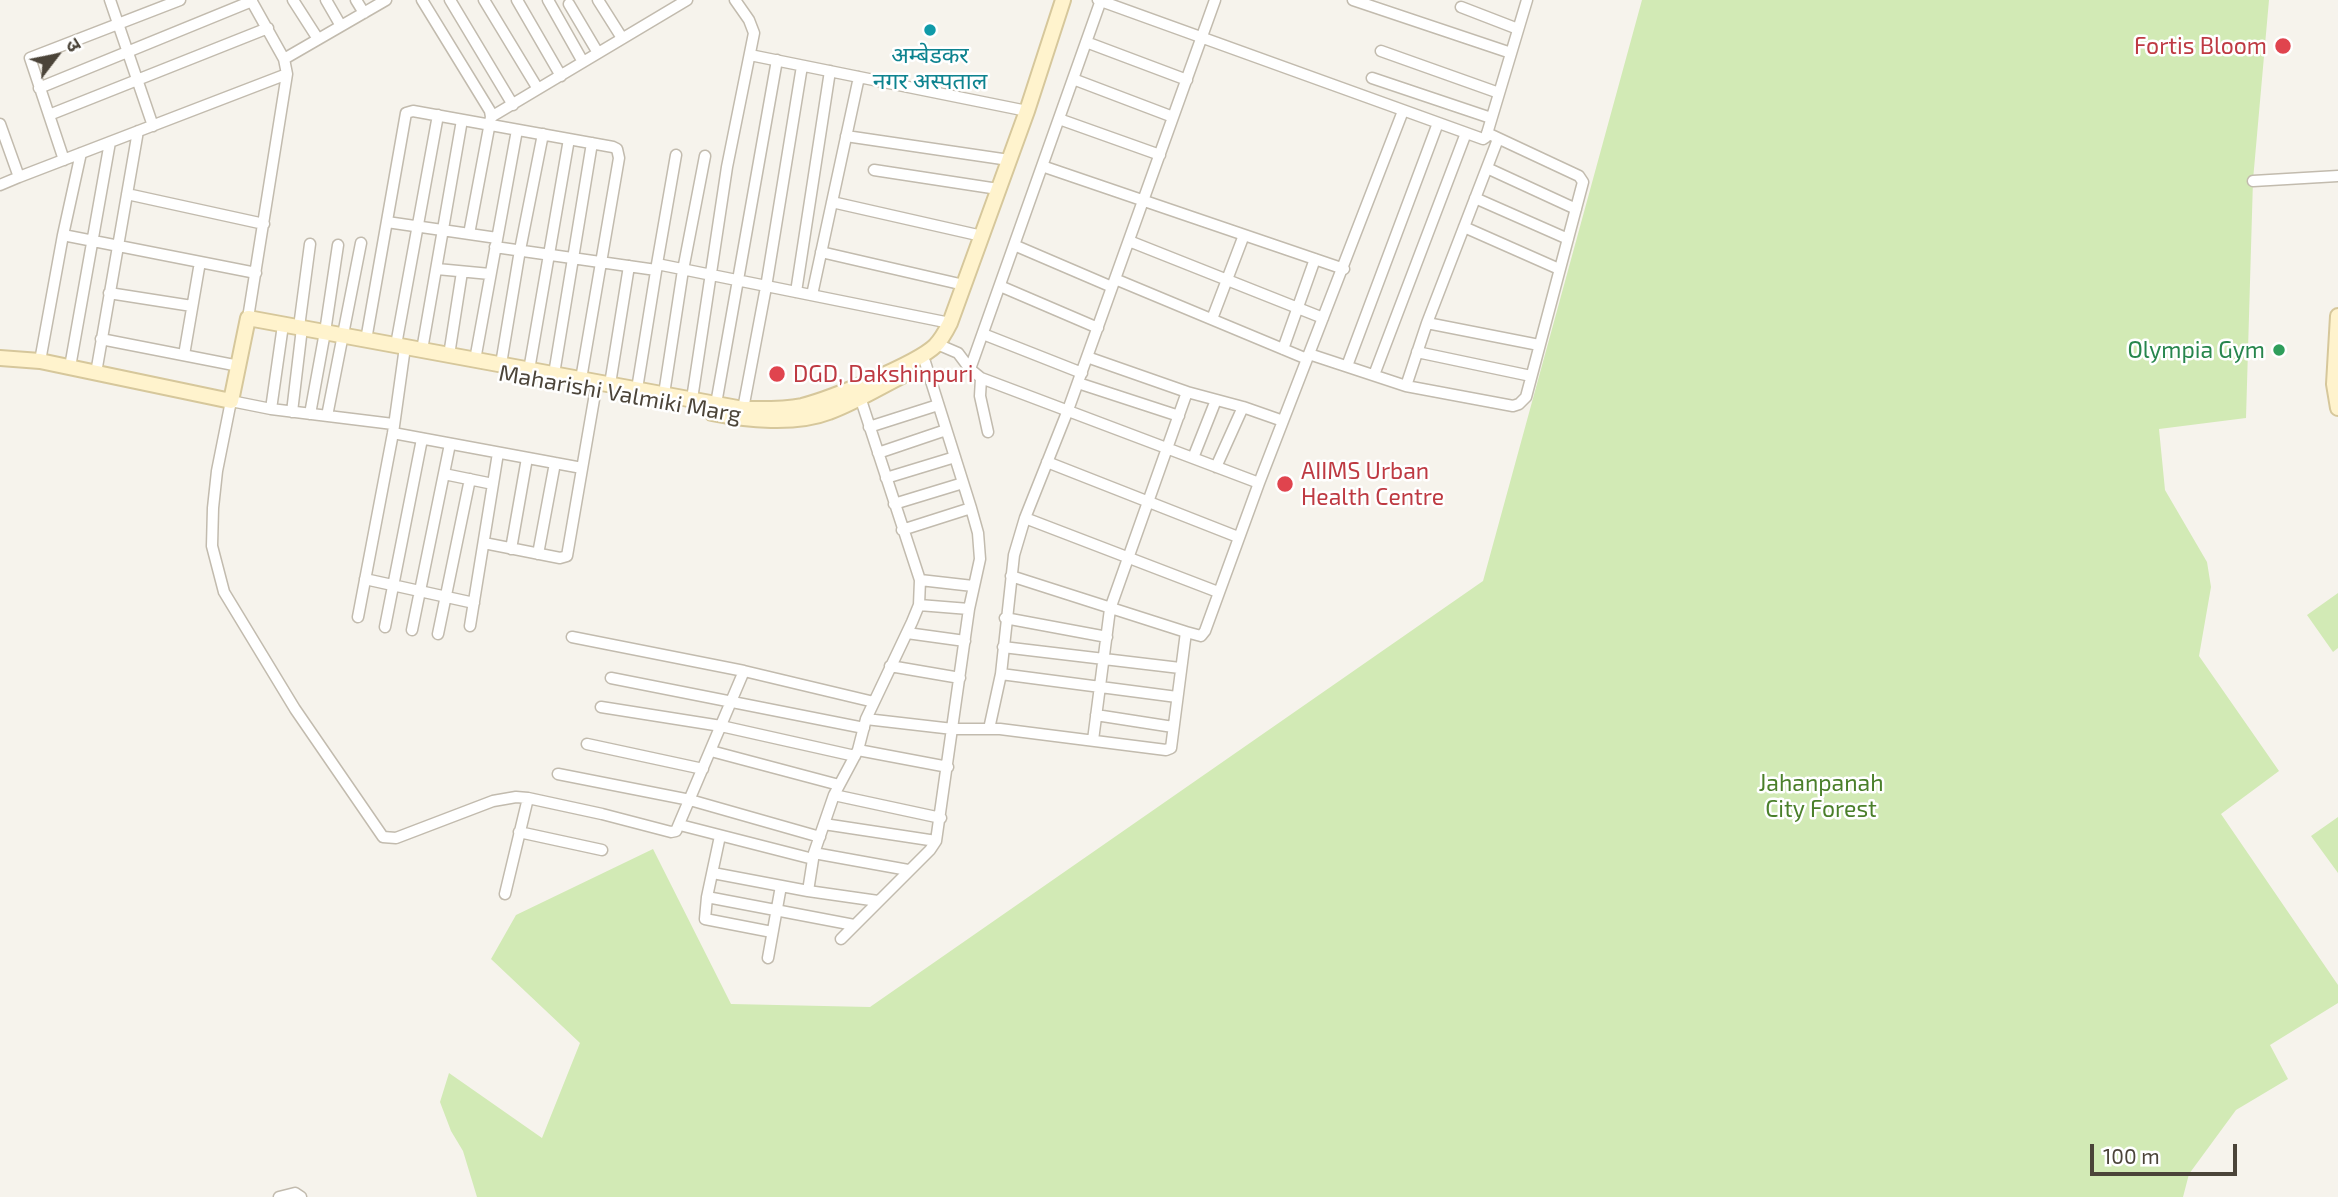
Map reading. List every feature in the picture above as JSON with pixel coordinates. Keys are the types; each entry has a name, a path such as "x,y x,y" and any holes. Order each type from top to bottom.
{"street":[{"path":"110,0 153,126"},
{"path":"64,160 30,60 31,56 180,0"},
{"path":"39,88 252,0 284,59 287,74 256,273 212,508 212,546 224,592 295,709 383,837 396,838 493,801 516,797 676,831 744,671"},
{"path":"293,0 318,40"},
{"path":"326,0 341,26"},
{"path":"356,0 364,13"},
{"path":"284,59 386,0"},
{"path":"422,0 487,105 490,121 469,234"},
{"path":"450,0 513,105"},
{"path":"484,0 538,89"},
{"path":"517,0 561,76"},
{"path":"548,0 583,62"},
{"path":"598,0 622,38"},
{"path":"490,121 538,89 687,0"},
{"path":"692,399 727,167 754,33 734,0"},
{"name":"Maharishi Valmiki Marg","path":"247,322 743,409 777,410 824,399 920,359 941,345 1027,111 1063,0"},
{"name":"Maharishi Valmiki Marg","path":"343,339 366,340 401,349 422,350 580,379 738,418 801,419 829,413 925,362 956,329 1070,0"},
{"path":"970,369 1100,0 1483,139 1511,54 1524,1"},
{"path":"989,729 1000,674 1011,576 1025,518 1080,378 1215,0"},
{"path":"1353,0 1511,54"},
{"path":"555,12 572,2 598,53"},
{"path":"1461,7 1518,29"},
{"path":"48,116 268,28"},
{"path":"1086,42 1186,80"},
{"path":"1381,51 1499,93"},
{"path":"750,55 1027,111"},
{"path":"716,404 777,60"},
{"path":"743,409 803,66"},
{"path":"796,292 830,71"},
{"path":"0,185 287,74"},
{"path":"812,295 859,77"},
{"path":"1371,78 1491,118"},
{"path":"1073,79 1173,117"},
{"path":"366,340 406,113 413,111 462,120 490,121 517,130 613,147 619,153 580,379"},
{"path":"1011,576 1197,636 1204,634 1238,537 1403,111"},
{"path":"358,617 393,429 417,226 438,115"},
{"path":"1059,119 1160,155"},
{"path":"422,350 462,120"},
{"path":"1347,366 1438,123"},
{"path":"0,124 4,144 19,177"},
{"path":"475,360 517,130"},
{"path":"96,373 138,131"},
{"path":"1374,375 1466,133"},
{"path":"1014,245 1212,319 1283,349 1347,366 1406,386 1519,404 1525,397 1583,186 1579,176 1487,133"},
{"path":"501,365 543,134"},
{"path":"846,136 1009,160"},
{"path":"529,370 569,139"},
{"path":"1406,386 1427,323 1498,139"},
{"path":"70,367 110,142"},
{"path":"554,374 593,143"},
{"path":"40,361 81,153"},
{"path":"638,389 676,155"},
{"path":"664,394 683,270 705,156"},
{"path":"1041,166 1343,269"},
{"path":"1487,168 1576,209"},
{"path":"874,170 998,189"},
{"path":"2253,181 2338,176"},
{"path":"127,194 264,223"},
{"path":"1475,198 1568,239"},
{"path":"832,202 982,236"},
{"path":"387,222 469,234 520,250 629,266 683,270 950,323"},
{"path":"1464,227 1559,269"},
{"path":"63,235 256,273"},
{"path":"1212,319 1244,235"},
{"path":"1129,241 1324,318"},
{"path":"327,416 360,243"},
{"path":"292,412 310,244"},
{"path":"310,414 338,245"},
{"path":"821,252 964,285"},
{"path":"1283,349 1315,259"},
{"path":"184,355 200,262"},
{"path":"484,543 560,558 567,555 582,468 629,266"},
{"path":"437,269 490,274"},
{"path":"449,355 462,272"},
{"path":"1000,286 1098,328"},
{"path":"109,293 192,306"},
{"path":"2337,404 2334,384 2338,316"},
{"path":"1427,323 1539,345"},
{"path":"271,409 283,329"},
{"path":"984,334 1080,378 1179,416"},
{"path":"101,339 239,366"},
{"path":"941,345 958,353 981,378 1259,483"},
{"path":"1417,352 1531,376"},
{"path":"1087,357 1187,392 1283,421"},
{"path":"0,358 40,361 271,409 327,416 393,429 422,439 582,468"},
{"path":"841,939 936,841 969,609 980,559 978,533 925,362"},
{"path":"981,378 980,396 988,432"},
{"path":"1093,740 1110,609 1187,392"},
{"path":"808,891 814,856 837,790 857,753 874,702 919,605 920,580 860,397"},
{"path":"1193,458 1216,400"},
{"path":"869,427 938,405"},
{"path":"1216,467 1243,407"},
{"path":"878,453 946,430"},
{"path":"385,626 422,439"},
{"path":"412,630 450,444"},
{"path":"470,626 498,453"},
{"path":"886,478 955,457"},
{"path":"511,549 527,458"},
{"path":"1047,462 1238,537"},
{"path":"538,554 555,463"},
{"path":"444,474 493,484"},
{"path":"438,634 470,480"},
{"path":"894,504 963,483"},
{"path":"902,530 971,508"},
{"path":"1025,518 1218,592"},
{"path":"365,579 474,603"},
{"path":"920,580 973,586"},
{"path":"919,605 969,609"},
{"path":"1006,618 1107,637"},
{"path":"611,678 731,703 865,724 989,729 1167,750 1171,746 1186,632"},
{"path":"907,633 965,640"},
{"path":"572,637 744,671 874,702"},
{"path":"1003,647 1180,668"},
{"path":"890,666 960,678"},
{"path":"1000,674 1177,697"},
{"path":"601,707 721,726 857,753 948,766"},
{"path":"1096,715 1173,727"},
{"path":"587,744 703,769"},
{"path":"711,751 837,790 941,818"},
{"path":"558,774 690,800 820,837"},
{"path":"505,894 528,798"},
{"path":"824,824 936,841"},
{"path":"680,825 814,856 908,870"},
{"path":"519,832 602,850"},
{"path":"720,836 704,917 708,921 772,932"},
{"path":"713,873 781,887 878,901"},
{"path":"768,958 781,887"},
{"path":"707,897 854,925"},
{"path":"279,1197 295,1193 301,1197"}],"green space":[{"name":"Jahanpanah City Forest","path":"1642,0 2269,0 2253,180 2246,418 2159,429 2165,490 2207,562 2211,587 2199,656 2279,771 2221,814 2338,985 2338,1003 2270,1045 2288,1079 2236,1110 2189,1174 2183,1197 477,1197 463,1151 451,1131 440,1102 449,1073 542,1138 580,1043 491,959 516,915 653,849 731,1004 870,1007 1483,581"},
{"path":"2338,593 2338,648 2333,652 2307,615"},
{"path":"2338,817 2338,873 2311,836"}],"place":[{"name":"अम्बेडकर नगर अस्पताल","path":"930,30"},
{"name":"Fortis Bloom","path":"2283,46"},
{"name":"Olympia Gym","path":"2279,350"},
{"name":"DGD, Dakshinpuri","path":"777,374"},
{"name":"AIIMS Urban Health Centre","path":"1285,484"}]}
